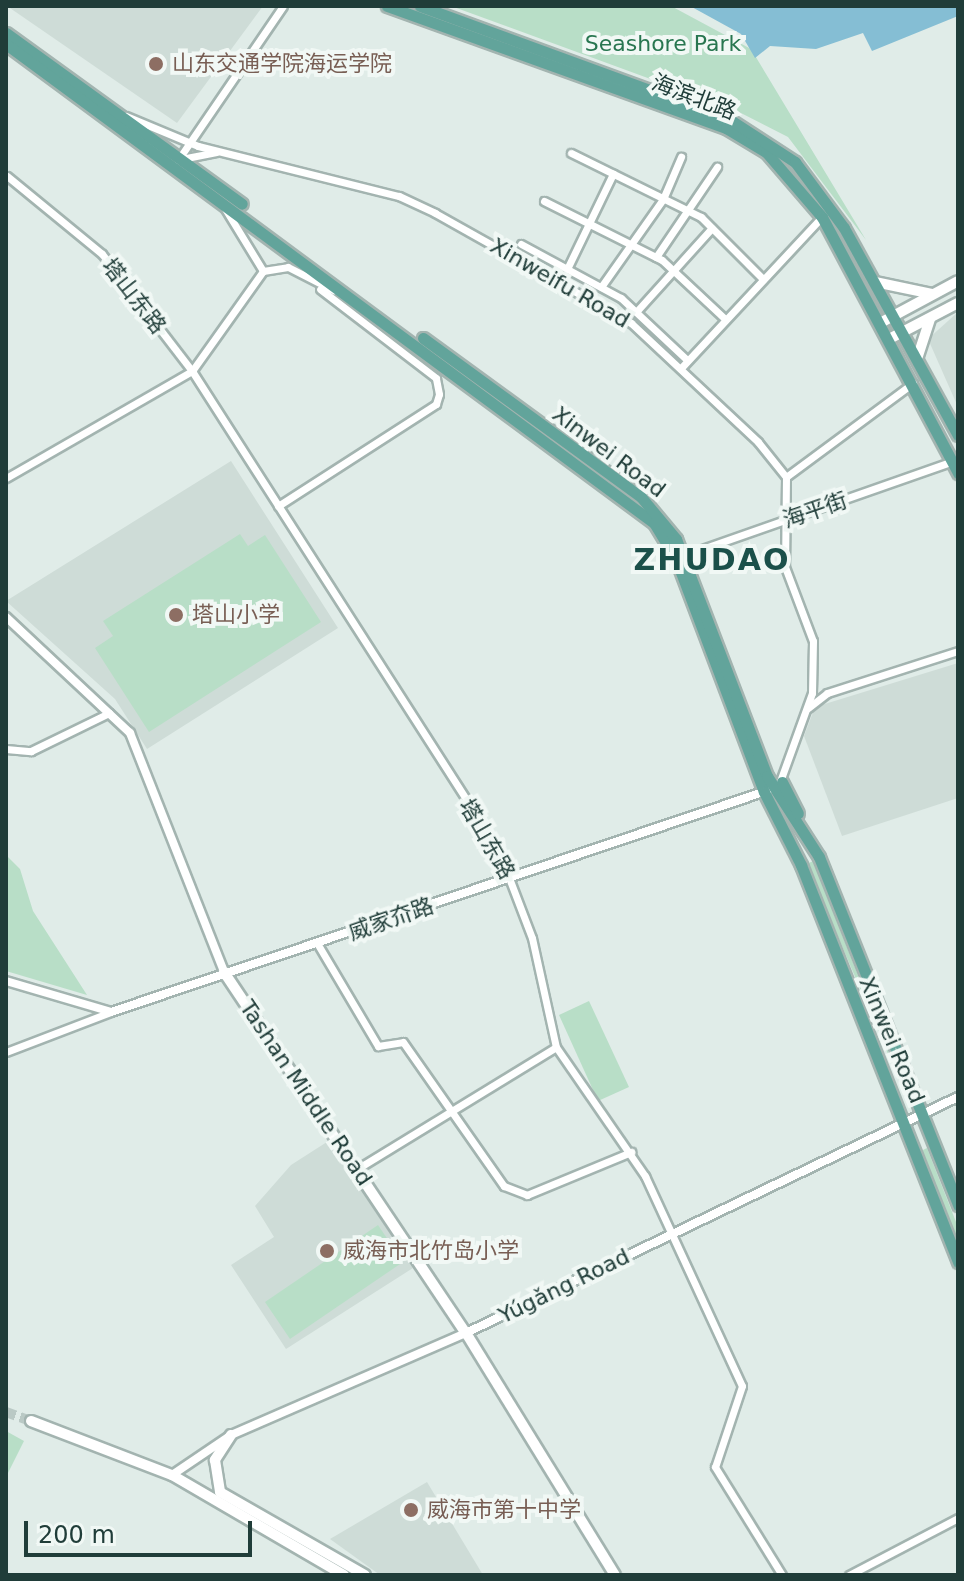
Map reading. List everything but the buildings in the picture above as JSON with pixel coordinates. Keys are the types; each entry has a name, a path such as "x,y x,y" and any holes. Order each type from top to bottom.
{"main road":[{"name":"海滨北路","path":"387,6 726,128 766,152 822,217 915,382 956,467"},
{"name":"海滨北路","path":"420,6 756,133 811,179 918,356 958,435"},
{"name":"Xinwei Road","path":"6,33 113,110 223,200 634,504 681,557"},
{"name":"Xinwei Road","path":"6,44 176,162 641,497 681,557 958,1262"},
{"path":"882,322 958,281"},
{"path":"875,282 934,294"},
{"path":"891,338 958,303"},
{"path":"918,356 930,319"},
{"name":"Xinwei Road","path":"773,788 819,857 958,1205"},
{"name":"Tashan Middle Road","path":"224,972 466,1333 615,1575"},
{"path":"31,1421 172,1475 344,1575"},
{"path":"231,1435 215,1460 220,1492 365,1575"}],"street":[{"path":"176,162 283,6"},
{"name":"Xinweifu Road","path":"113,110 188,143 423,207 581,290 681,368 786,477"},
{"path":"176,162 221,151"},
{"path":"571,153 692,213 712,228 763,279"},
{"path":"601,287 663,199 681,157"},
{"path":"656,257 692,213 717,167"},
{"path":"567,269 613,174"},
{"name":"塔山东路","path":"7,176 102,254 192,371 511,878 556,1047 631,1152 742,1386 715,1467 782,1575"},
{"path":"223,200 227,221 253,244 263,271"},
{"path":"544,201 656,257 725,319"},
{"path":"681,368 822,217"},
{"path":"636,312 712,228"},
{"path":"521,244 601,287 636,312 687,360"},
{"path":"6,478 192,371 263,271 288,267 436,378 439,394 436,404 278,506"},
{"path":"316,285 339,285"},
{"path":"773,788 806,709 813,641 785,567 783,522 786,477 915,382"},
{"name":"海平街","path":"681,557 956,467"},
{"name":"Tashan Middle Road","path":"6,617 130,733 224,972"},
{"path":"806,709 827,693 958,651"},
{"path":"6,749 31,751 109,713"},
{"name":"威家夼路","path":"111,1012 773,788"},
{"path":"317,943 378,1046 403,1042 504,1186 527,1195 631,1152"},
{"path":"6,981 111,1012"},
{"path":"6,1052 111,1012"},
{"path":"357,1169 449,1107 556,1047"},
{"name":"Yúgǎng Road","path":"172,1475 231,1435 466,1333 958,1097"},
{"path":"849,1575 958,1518"}],"shaded area":[{"name":"山东交通学院海运学院","path":"7,6 263,6 177,123"},
{"path":"958,312 958,407 928,339"},
{"name":"塔山小学","path":"231,461 338,628 147,749 115,699 6,601"},
{"path":"958,663 958,798 842,836 804,736 815,707"},
{"name":"威海市北竹岛小学","path":"330,1140 413,1268 286,1349 231,1265 274,1237 255,1206 291,1165"},
{"name":"威海市第十中学","path":"427,1482 483,1575 380,1575 330,1539"}],"green space":[{"name":"Seashore Park","path":"451,6 671,6 751,49 866,240 788,137 735,110"},
{"path":"240,534 248,546 265,535 321,622 149,732 95,648 113,636 103,621"},
{"path":"6,855 20,869 33,911 87,995 6,971"},
{"path":"813,861 905,1094 807,864"},
{"path":"589,1001 629,1087 598,1101 559,1015"},
{"path":"927,1148 958,1227 958,1243 921,1151"},
{"path":"378,1225 403,1262 290,1339 265,1302"},
{"path":"6,1431 24,1441 6,1477"}],"water":[{"path":"690,6 958,6 958,16 872,51 863,33 816,49 770,46 755,58 741,34"}],"tunnel":[{"path":"6,1412 31,1421"}],"place":[{"name":"山东交通学院海运学院","path":"156,64"},
{"name":"塔山小学","path":"176,615"},
{"name":"威海市北竹岛小学","path":"327,1251"},
{"name":"威海市第十中学","path":"411,1510"}],"district":[{"name":"ZHUDAO","path":"712,560"}]}
